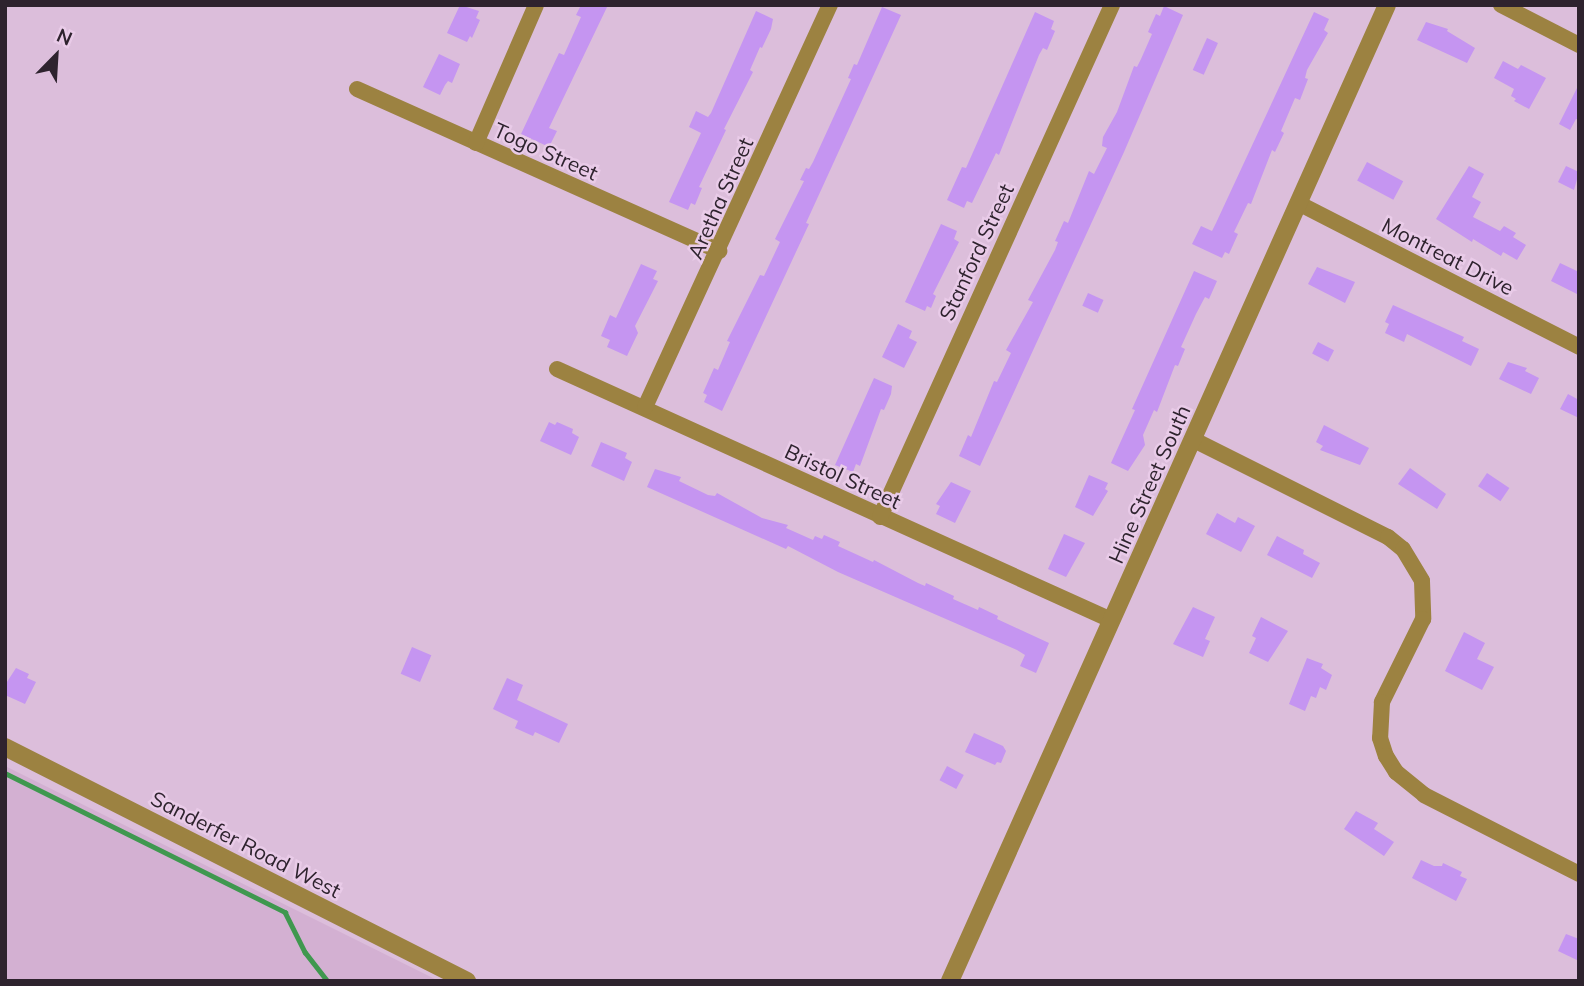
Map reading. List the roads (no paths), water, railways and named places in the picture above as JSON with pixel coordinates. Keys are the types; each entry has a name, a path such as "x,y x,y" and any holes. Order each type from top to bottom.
{"street":[{"path":"476,143 536,5"},
{"name":"Aretha Street","path":"645,407 830,5"},
{"name":"Stanford Street","path":"880,517 1112,5"},
{"name":"Hine Street South","path":"950,981 1387,5"},
{"path":"1501,5 1579,45"},
{"name":"Togo Street","path":"357,89 719,251"},
{"name":"Montreat Drive","path":"1298,203 1579,347"},
{"name":"Bristol Street","path":"557,369 1111,620"},
{"path":"1194,440 1388,537 1403,549 1422,581 1423,619 1381,702 1380,738 1386,756 1396,772 1424,795 1579,874"},
{"name":"Sanderfer Road West","path":"5,747 467,981"}],"waterway":[{"path":"5,773 285,912 305,952 328,981"}]}
